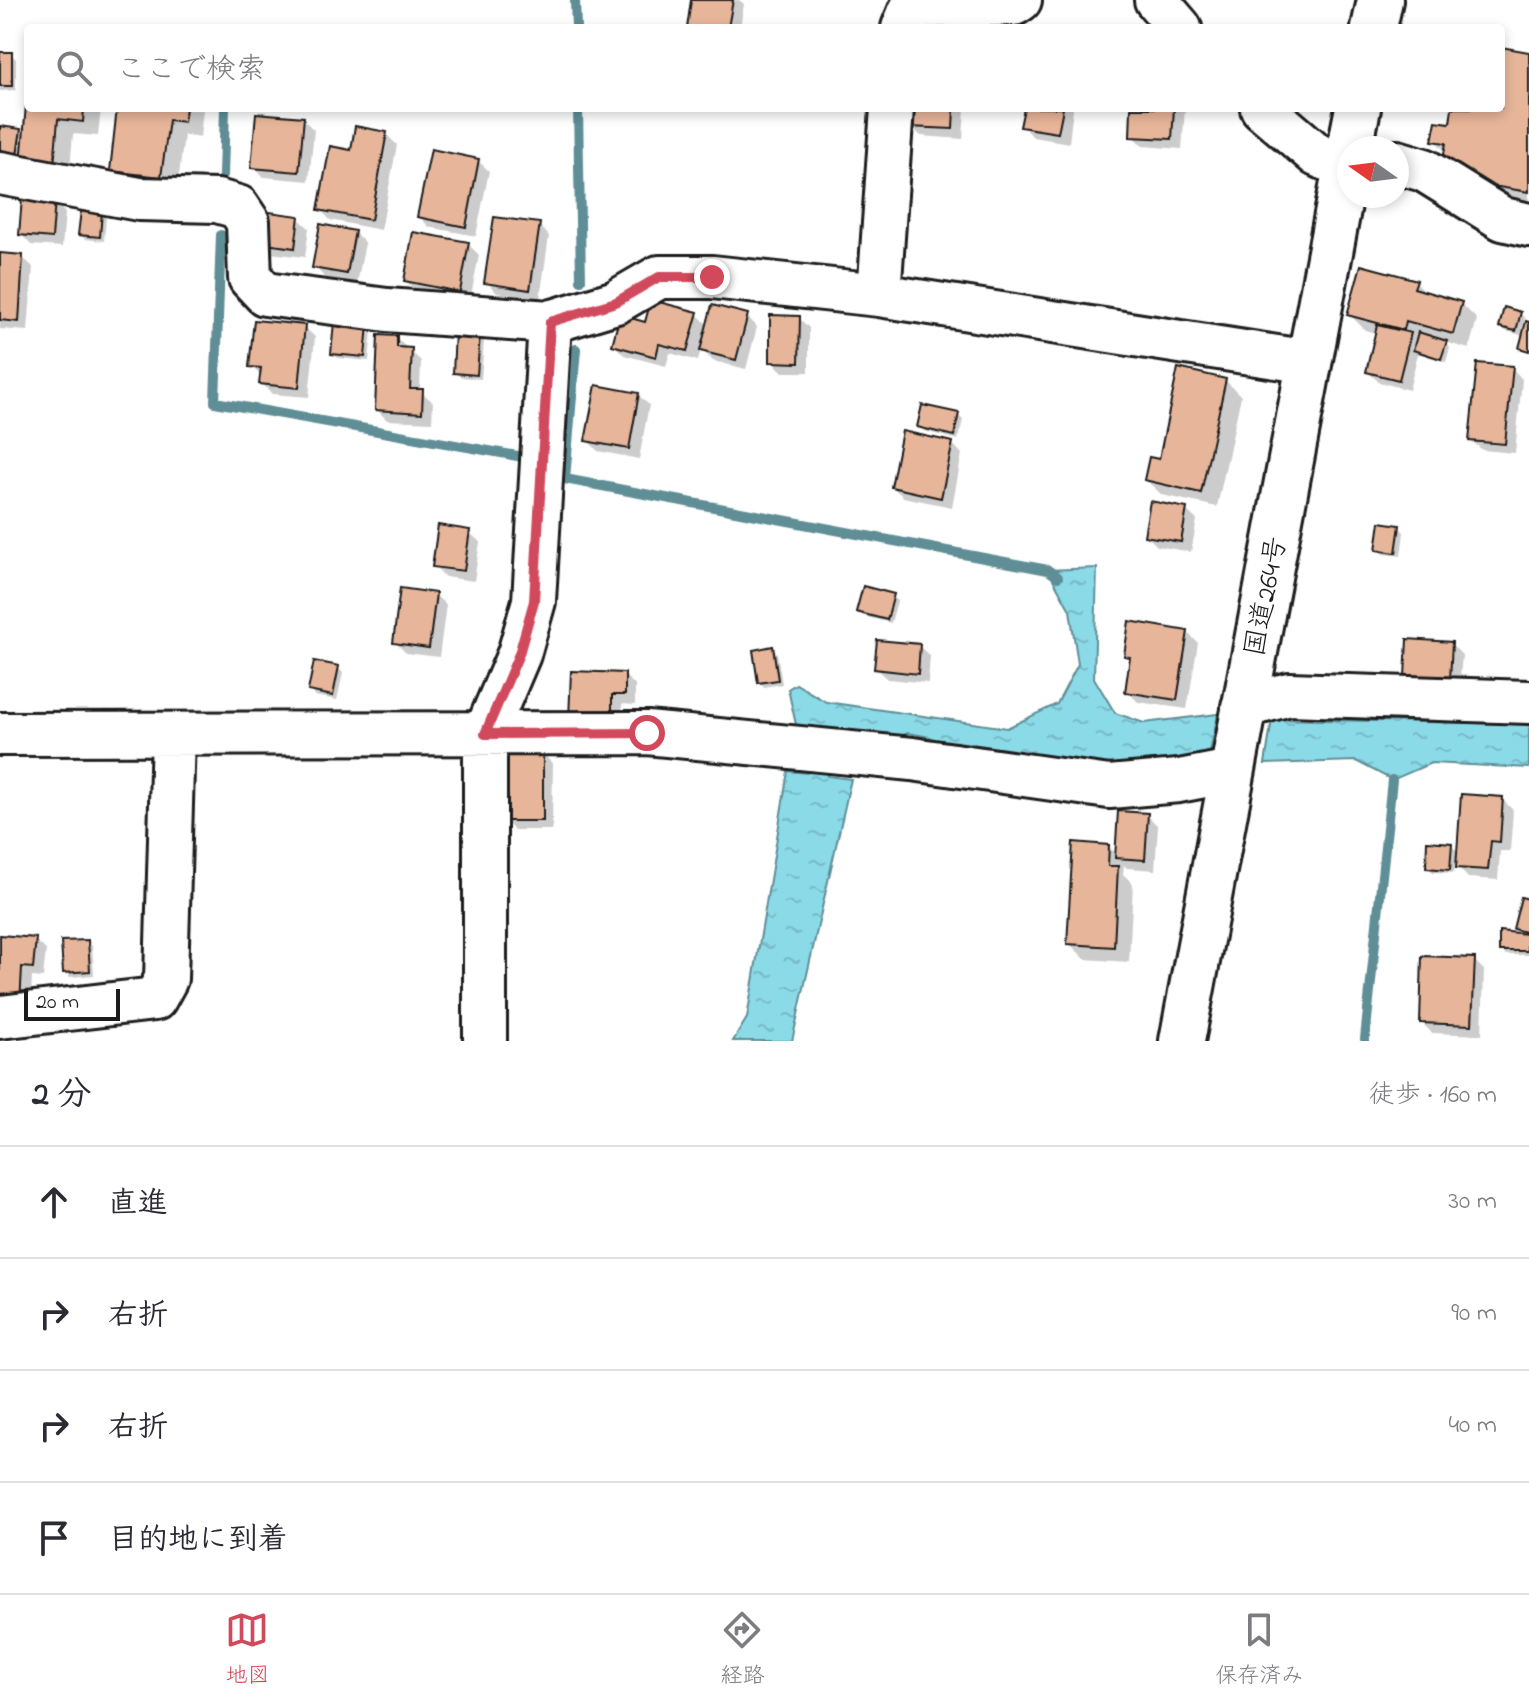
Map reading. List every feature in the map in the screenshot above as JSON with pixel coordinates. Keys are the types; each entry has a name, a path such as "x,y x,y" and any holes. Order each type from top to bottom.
{"highway":[{"path":"1375,24 1380,0"},
{"name":"国道264号","path":"1352,136 1357,112"},
{"name":"国道264号","path":"1182,1041 1338,208"}],"street":[{"path":"905,24 910,11 930,6 1014,4 1020,0"},
{"path":"1156,0 1177,24"},
{"path":"879,295 892,112"},
{"path":"1267,112 1317,155 1337,157"},
{"path":"1409,166 1424,170 1503,219 1529,225"},
{"path":"0,173 139,199 217,201 238,207 248,222 250,278 265,294 387,310 550,322 616,302 659,277 712,277 879,295 1309,362"},
{"path":"485,1041 485,734 519,654 534,601 550,322"},
{"path":"1243,707 1289,694 1529,702"},
{"path":"0,734 647,733 912,759 1109,787 1179,781 1231,771"},
{"path":"0,1017 155,999 166,979 173,734"}],"water":[{"path":"1097,568 1094,678 1115,713 1144,723 1218,714 1209,757 1112,772 941,746 930,737 908,733 891,740 832,733 827,776 851,779 792,1041 733,1041 747,1018 788,771 807,773 812,731 797,729 788,689 796,684 826,702 1007,728 1057,704 1078,664 1070,610 1048,570"},
{"path":"1272,719 1529,724 1529,768 1431,763 1392,780 1356,761 1265,764"}],"building":[{"path":"691,0 733,0 729,24 688,24"},
{"path":"1505,48 1529,52 1529,192 1474,183 1475,176 1441,170 1446,143 1432,141 1436,121 1450,123 1451,112 1505,112"},
{"path":"0,52 12,52 12,86 0,86"},
{"path":"25,112 84,112 83,122 58,119 54,166 21,164"},
{"path":"117,112 185,112 184,122 169,120 161,177 110,171"},
{"path":"910,112 954,112 953,129 908,127"},
{"path":"1023,112 1062,112 1058,133 1020,127"},
{"path":"1131,112 1174,112 1172,139 1130,137"},
{"path":"256,113 304,117 299,172 251,168"},
{"path":"0,126 21,129 16,162 0,159"},
{"path":"355,126 387,132 371,220 318,210 330,146 351,150"},
{"path":"431,149 479,159 466,227 417,217"},
{"path":"22,198 55,200 52,238 19,235"},
{"path":"81,210 102,211 100,237 78,235"},
{"path":"262,211 299,216 295,248 258,243"},
{"path":"494,217 540,223 530,290 484,283"},
{"path":"320,224 355,231 347,274 312,268"},
{"path":"413,232 469,242 460,292 404,281"},
{"path":"0,253 23,255 19,322 0,320"},
{"path":"1361,265 1417,280 1414,288 1462,302 1453,334 1406,321 1404,330 1347,315"},
{"path":"651,300 698,312 687,351 659,344 656,357 612,345 620,315 645,322"},
{"path":"712,305 748,314 736,360 700,351"},
{"path":"1504,307 1521,312 1516,331 1499,327"},
{"path":"770,315 800,316 799,363 770,362"},
{"path":"254,320 305,325 299,388 259,384 261,368 249,367"},
{"path":"1526,321 1529,322 1529,351 1519,348"},
{"path":"334,322 368,324 365,357 331,354"},
{"path":"1377,325 1411,333 1399,380 1366,372"},
{"path":"455,332 480,333 477,375 453,373"},
{"path":"1418,332 1447,341 1441,359 1413,350"},
{"path":"378,335 397,336 397,347 412,348 410,389 423,389 422,413 375,410"},
{"path":"1477,363 1513,366 1505,444 1469,441"},
{"path":"1178,368 1226,379 1201,493 1144,480 1149,457 1159,459"},
{"path":"596,385 639,393 629,449 585,441"},
{"path":"922,405 959,413 954,436 917,427"},
{"path":"902,431 953,442 941,498 891,487"},
{"path":"1150,501 1187,508 1181,542 1144,536"},
{"path":"1380,522 1400,525 1396,553 1376,550"},
{"path":"438,525 470,530 464,571 432,567"},
{"path":"863,586 894,594 887,620 856,612"},
{"path":"400,588 436,593 429,648 393,643"},
{"path":"1129,621 1188,631 1177,700 1125,692 1130,657 1124,656"},
{"path":"1407,639 1452,642 1450,680 1405,677"},
{"path":"877,640 920,644 918,674 874,669"},
{"path":"773,646 778,680 758,683 753,650"},
{"path":"314,661 339,666 333,696 308,691"},
{"path":"571,671 625,673 625,695 612,695 612,720 569,719"},
{"path":"502,751 543,751 543,821 502,821"},
{"path":"1461,794 1503,797 1500,842 1491,841 1488,870 1456,868"},
{"path":"1118,811 1148,813 1145,860 1115,858"},
{"path":"1427,841 1452,843 1450,870 1426,868"},
{"path":"1073,842 1109,845 1108,866 1118,866 1114,947 1067,944"},
{"path":"1521,897 1529,899 1529,933 1513,929"},
{"path":"1499,931 1527,934 1527,951 1499,951"},
{"path":"0,935 36,938 33,968 22,967 20,1005 0,1003"},
{"path":"88,940 90,971 63,973 61,941"},
{"path":"1422,956 1475,958 1472,1025 1420,1023"}],"waterway":[{"path":"575,0 576,24"},
{"path":"223,175 225,112"},
{"path":"578,112 581,280"},
{"path":"221,235 215,402 523,457"},
{"path":"576,349 565,479 1048,570 1058,577"},
{"path":"1365,1039 1392,780"}],"route":[{"path":"647,733 485,734 519,654 534,601 550,322 616,302 659,277 712,277"}]}
